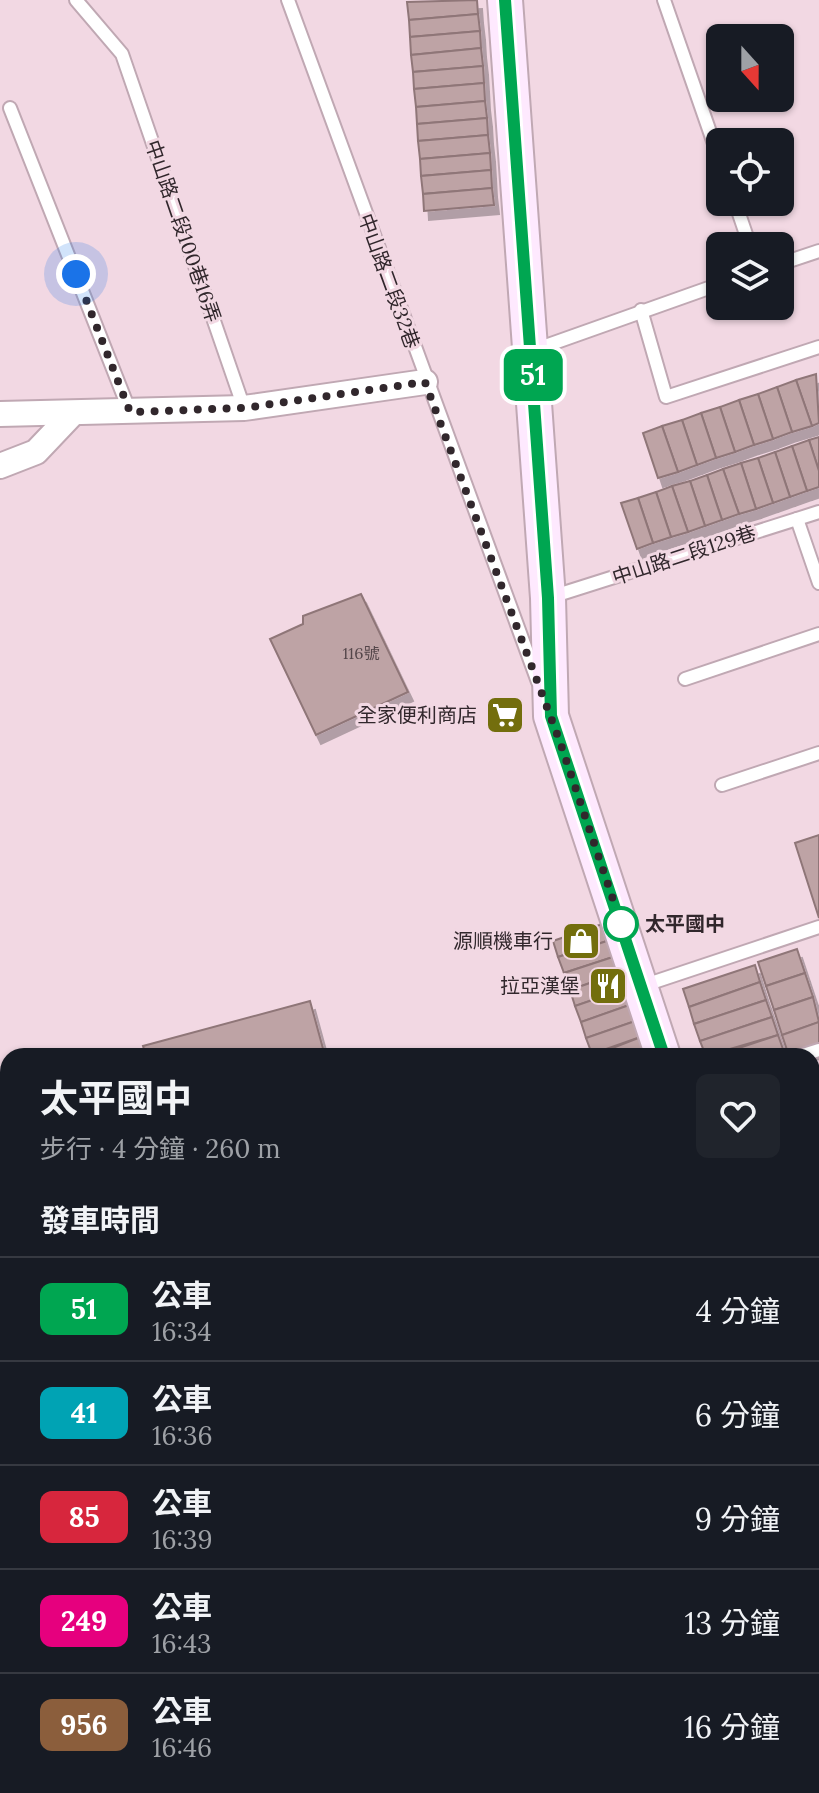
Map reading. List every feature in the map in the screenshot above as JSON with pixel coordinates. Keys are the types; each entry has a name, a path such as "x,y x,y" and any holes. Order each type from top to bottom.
{"main road":[{"path":"505,0 548,598 551,716 661,1048"}],"street":[{"path":"0,414 244,408 425,382"},
{"path":"0,466 36,452 73,413"}],"lane":[{"name":"中山路二段100巷16弄","path":"76,0 122,54 244,408"},
{"name":"中山路二段32巷","path":"288,0 425,382 560,742"},
{"path":"664,0 708,128"},
{"path":"10,108 130,412"},
{"path":"794,259 819,251"},
{"path":"531,351 706,289"},
{"path":"641,310 666,397 819,347"},
{"name":"中山路二段129巷","path":"548,598 819,512"},
{"path":"797,519 819,583"},
{"path":"685,679 819,634"},
{"path":"722,785 819,753"},
{"path":"642,986 819,927"}],"building":[{"path":"477,0 478,14 409,20 407,2"},
{"path":"478,14 480,31 410,37 409,20"},
{"path":"480,31 481,48 411,55 410,37"},
{"path":"481,48 483,66 413,72 411,55"},
{"path":"483,66 484,83 414,89 413,72"},
{"path":"484,83 485,101 416,107 414,89"},
{"path":"485,101 487,118 417,124 416,107"},
{"path":"487,118 488,135 418,141 417,124"},
{"path":"488,135 490,153 420,159 418,141"},
{"path":"490,153 491,170 421,176 420,159"},
{"path":"491,170 492,188 423,194 421,176"},
{"path":"492,188 494,205 424,211 423,194"},
{"path":"816,374 819,423 812,426 796,380"},
{"path":"796,380 812,426 792,432 777,387"},
{"path":"777,387 792,432 773,439 758,394"},
{"path":"758,394 773,439 754,445 739,400"},
{"path":"739,400 754,445 735,452 720,407"},
{"path":"720,407 735,452 716,458 701,413"},
{"path":"701,413 716,458 697,465 682,420"},
{"path":"682,420 697,465 678,472 662,426"},
{"path":"662,426 678,472 658,478 643,433"},
{"path":"819,437 819,471 809,440"},
{"path":"809,440 819,471 819,487 807,491 792,446"},
{"path":"792,446 807,491 790,497 775,452"},
{"path":"775,452 790,497 773,503 758,458"},
{"path":"758,458 773,503 756,509 741,463"},
{"path":"741,463 756,509 739,514 723,469"},
{"path":"723,469 739,514 722,520 707,475"},
{"path":"707,475 722,520 705,526 690,481"},
{"path":"690,481 705,526 688,532 672,486"},
{"path":"672,486 688,532 671,537 656,492"},
{"path":"656,492 671,537 653,543 638,498"},
{"path":"638,498 653,543 637,549 621,503"},
{"path":"361,594 408,692 316,735 270,639 303,624 303,616"},
{"path":"819,835 819,918 795,843"},
{"path":"608,922 613,939 558,957 553,941"},
{"path":"613,939 619,955 564,973 558,957"},
{"path":"797,949 805,973 766,986 758,962"},
{"path":"619,955 624,971 570,990 564,973"},
{"path":"755,965 760,982 689,1007 683,989"},
{"path":"624,971 630,987 575,1006 570,990"},
{"path":"805,973 813,997 774,1010 766,986"},
{"path":"760,982 766,1000 694,1024 689,1007"},
{"path":"630,987 635,1003 581,1022 575,1006"},
{"path":"813,997 819,1022 782,1035 774,1010"},
{"path":"766,1000 772,1017 700,1041 694,1024"},
{"path":"310,1001 323,1048 144,1048"},
{"path":"635,1003 641,1019 586,1038 581,1022"},
{"path":"772,1017 778,1035 733,1048 703,1048 700,1041"},
{"path":"641,1019 646,1035 609,1048 590,1048 586,1038"},
{"path":"819,1022 819,1048 786,1048 782,1035"},
{"path":"646,1035 651,1048 613,1048"},
{"path":"778,1035 783,1048 739,1048"}],"bus line":[{"name":"51","path":"505,0 548,598 551,716 661,1048"}],"place":[{"name":"全家便利商店","path":"505,715"},
{"name":"太平國中","path":"621,924"},
{"name":"源順機車行","path":"581,941"},
{"name":"拉亞漢堡","path":"608,986"}],"route":[{"path":"76,274 130,412 244,408 425,382 560,742 624,932 621,924"}]}
